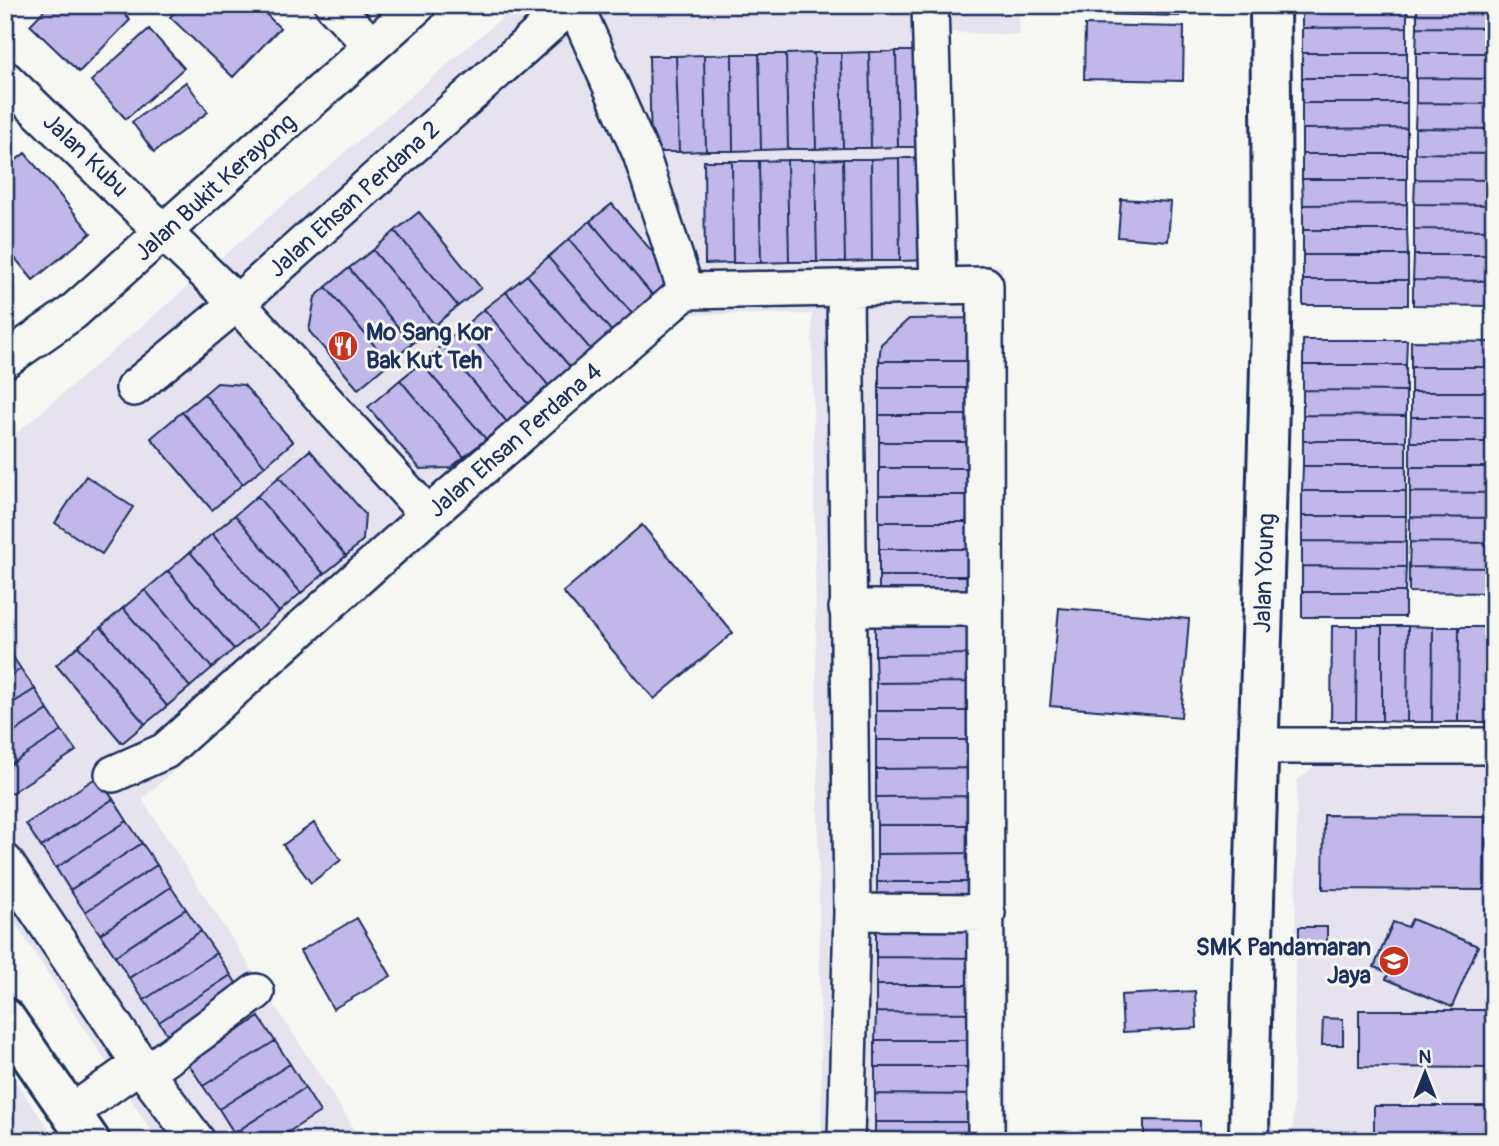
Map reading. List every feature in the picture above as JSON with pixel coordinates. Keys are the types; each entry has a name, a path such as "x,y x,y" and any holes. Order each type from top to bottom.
{"main road":[{"name":"Jalan Young","path":"1249,1141 1251,919 1260,746 1271,321 1270,5"},
{"path":"5,1018 80,1127"}],"street":[{"path":"333,5 372,46"},
{"name":"Jalan Bukit Kerayong","path":"5,360 72,313 418,5"},
{"path":"573,5 641,154 686,291 985,285 986,1141"},
{"name":"Jalan Ehsan Perdana 2","path":"134,387 237,303 573,5"},
{"path":"930,5 938,286"},
{"name":"Jalan Kubu","path":"5,79 237,303 428,515"},
{"path":"845,288 852,912 846,1141"},
{"name":"Jalan Ehsan Perdana 4","path":"113,774 164,751 428,515 686,291"},
{"path":"847,608 985,608"},
{"path":"1260,746 1494,746"},
{"path":"5,862 143,1068 197,1141"},
{"path":"852,912 987,913"},
{"path":"80,1127 143,1068 256,992"}],"shaded area":[{"path":"517,5 1018,5 1020,35 946,32 952,265 1002,266 1008,1141 822,1141 812,314 686,314 142,799 362,1141 158,1141 5,908 5,443"},
{"name":"SMK Pandamaran Jaya","path":"1318,764 1494,764 1494,1141 1293,1141 1297,780"},
{"path":"5,1066 57,1141 5,1141"}],"building":[{"path":"49,5 115,5 130,20 79,72 30,25"},
{"path":"182,5 257,5 280,28 233,77 170,17"},
{"path":"1103,5 1180,5 1179,16 1102,14"},
{"path":"1302,5 1407,5 1407,27 1302,28"},
{"path":"1417,5 1494,5 1494,28 1417,27"},
{"path":"1085,25 1184,27 1183,81 1084,79"},
{"path":"1407,27 1407,53 1302,53 1302,28"},
{"path":"1417,27 1494,28 1494,53 1416,53"},
{"path":"149,29 184,68 126,119 91,81"},
{"path":"896,51 924,51 926,147 898,147"},
{"path":"896,51 898,147 871,148 869,52"},
{"path":"869,52 871,148 843,148 841,53"},
{"path":"814,53 816,149 788,149 786,54"},
{"path":"814,53 841,53 843,148 816,149"},
{"path":"1302,53 1407,53 1407,78 1302,78"},
{"path":"1416,53 1494,53 1494,79 1416,78"},
{"path":"732,54 733,151 706,151 704,55"},
{"path":"732,54 759,54 761,150 733,151"},
{"path":"759,54 786,54 788,149 761,150"},
{"path":"704,55 706,151 679,152 676,56"},
{"path":"649,56 676,56 679,152 651,152"},
{"path":"1302,78 1407,78 1407,103 1302,103"},
{"path":"1416,78 1494,79 1494,104 1416,103"},
{"path":"186,82 208,112 154,152 132,122"},
{"path":"1302,103 1407,103 1407,128 1302,129"},
{"path":"1416,103 1494,104 1494,129 1415,128"},
{"path":"1407,128 1407,154 1302,154 1302,129"},
{"path":"1415,128 1494,129 1494,154 1415,153"},
{"path":"25,153 91,233 33,280 5,246 5,169"},
{"path":"1415,153 1494,154 1494,180 1415,179"},
{"path":"1302,154 1407,154 1407,179 1302,179"},
{"path":"899,158 927,158 929,260 900,261"},
{"path":"899,158 900,261 872,261 871,159"},
{"path":"843,159 845,262 817,262 815,160"},
{"path":"843,159 871,159 872,261 845,262"},
{"path":"787,160 789,262 761,263 759,161"},
{"path":"787,160 815,160 817,262 789,262"},
{"path":"704,161 732,161 733,263 705,264"},
{"path":"732,161 759,161 761,263 733,263"},
{"path":"1302,179 1407,179 1407,204 1303,205"},
{"path":"1415,179 1494,180 1494,205 1414,204"},
{"path":"1121,199 1171,202 1168,241 1118,237"},
{"path":"612,204 676,280 655,298 590,221"},
{"path":"1407,204 1407,230 1303,230 1303,205"},
{"path":"1414,204 1494,205 1494,230 1414,229"},
{"path":"419,212 481,288 458,306 395,231"},
{"path":"590,221 655,298 634,316 569,239"},
{"path":"1414,229 1494,230 1494,255 1414,255"},
{"path":"1303,230 1407,230 1408,255 1303,255"},
{"path":"395,231 458,306 435,325 373,250"},
{"path":"569,239 634,316 613,333 548,257"},
{"path":"373,250 435,325 412,344 349,268"},
{"path":"1303,255 1408,255 1408,280 1303,280"},
{"path":"1414,255 1494,255 1494,281 1413,280"},
{"path":"548,257 613,333 592,351 527,275"},
{"path":"349,268 412,344 389,363 326,287"},
{"path":"527,275 592,351 571,368 506,292"},
{"path":"1303,280 1408,280 1408,305 1303,305"},
{"path":"1413,280 1494,281 1494,306 1413,305"},
{"path":"326,287 389,363 358,389 309,331 315,297"},
{"path":"506,292 571,368 549,386 484,309"},
{"path":"484,309 549,386 528,404 463,327"},
{"path":"980,318 981,361 879,361 881,344 909,319"},
{"path":"463,327 528,404 507,422 442,345"},
{"path":"1303,340 1407,340 1406,365 1303,365"},
{"path":"1411,341 1494,342 1494,367 1411,367"},
{"path":"442,345 507,422 486,439 421,363"},
{"path":"879,361 981,361 981,388 879,388"},
{"path":"421,363 486,439 464,457 400,380"},
{"path":"1303,365 1406,365 1406,391 1303,390"},
{"path":"1411,367 1494,367 1494,392 1411,392"},
{"path":"400,380 464,457 450,468 420,469 368,407"},
{"path":"217,383 244,385 293,442 265,466 204,394"},
{"path":"879,388 981,388 981,415 879,415"},
{"path":"1303,390 1406,391 1406,416 1303,415"},
{"path":"1411,392 1494,392 1494,417 1411,417"},
{"path":"204,394 265,466 243,484 182,412"},
{"path":"182,412 243,484 212,510 151,438"},
{"path":"879,415 981,415 981,442 879,442"},
{"path":"1303,415 1406,416 1406,441 1303,441"},
{"path":"1411,417 1494,417 1494,442 1410,442"},
{"path":"1303,441 1406,441 1406,466 1303,466"},
{"path":"879,442 981,442 981,468 879,468"},
{"path":"1410,442 1494,442 1494,467 1410,467"},
{"path":"310,450 365,514 363,540 346,556 279,477"},
{"path":"1303,466 1406,466 1406,491 1302,491"},
{"path":"1410,467 1494,467 1494,493 1410,492"},
{"path":"879,468 981,468 981,495 879,495"},
{"path":"86,476 133,507 102,554 55,523"},
{"path":"279,477 346,556 324,574 257,496"},
{"path":"1302,491 1406,491 1406,516 1302,516"},
{"path":"1410,492 1494,493 1494,518 1410,517"},
{"path":"879,495 981,495 981,522 879,522"},
{"path":"257,496 324,574 301,593 235,515"},
{"path":"235,515 301,593 279,612 212,534"},
{"path":"1302,516 1406,516 1406,542 1302,541"},
{"path":"1410,517 1494,518 1494,543 1410,542"},
{"path":"879,522 981,522 981,549 879,549"},
{"path":"642,525 733,633 654,699 563,592"},
{"path":"212,534 279,612 257,631 190,552"},
{"path":"1302,541 1406,542 1406,567 1302,566"},
{"path":"1410,542 1494,543 1494,568 1409,567"},
{"path":"879,549 981,549 981,576 879,576"},
{"path":"190,552 257,631 234,649 168,571"},
{"path":"1302,566 1406,567 1405,592 1302,592"},
{"path":"1409,567 1494,568 1494,593 1409,592"},
{"path":"168,571 234,649 212,668 145,590"},
{"path":"879,576 981,576 981,603 879,603"},
{"path":"145,590 212,668 190,687 123,608"},
{"path":"1302,592 1405,592 1405,617 1302,617"},
{"path":"123,608 190,687 167,706 101,627"},
{"path":"1059,608 1189,619 1181,717 1050,706"},
{"path":"875,626 979,626 979,654 875,655"},
{"path":"1332,626 1357,626 1356,721 1331,721"},
{"path":"1357,626 1382,626 1382,721 1356,721"},
{"path":"1382,626 1408,626 1407,722 1382,721"},
{"path":"1408,626 1433,627 1432,722 1407,722"},
{"path":"101,627 167,706 145,724 78,646"},
{"path":"1433,627 1459,627 1458,722 1432,722"},
{"path":"1459,627 1494,627 1494,719 1489,722 1458,722"},
{"path":"78,646 145,724 122,743 56,665"},
{"path":"7,648 21,669 5,679 5,649"},
{"path":"979,654 979,682 876,683 875,655"},
{"path":"21,669 35,689 5,708 5,679"},
{"path":"979,682 980,711 876,711 876,683"},
{"path":"35,689 48,710 5,738 5,708"},
{"path":"48,710 62,731 5,768 5,738"},
{"path":"876,711 980,711 980,740 876,740"},
{"path":"62,731 76,751 5,797 5,768"},
{"path":"876,740 980,740 980,768 876,769"},
{"path":"980,768 980,796 876,797 876,769"},
{"path":"97,777 113,799 41,847 26,824"},
{"path":"980,796 980,825 877,825 876,797"},
{"path":"113,799 127,821 56,868 41,847"},
{"path":"1324,815 1485,816 1484,890 1323,889"},
{"path":"127,821 142,843 70,890 56,868"},
{"path":"314,823 341,860 311,883 283,845"},
{"path":"877,825 980,825 981,853 877,854"},
{"path":"142,843 157,865 85,912 70,890"},
{"path":"981,853 981,882 877,882 877,854"},
{"path":"157,865 171,887 100,934 85,912"},
{"path":"877,882 981,882 981,910 877,911"},
{"path":"171,887 186,909 115,956 100,934"},
{"path":"186,909 201,931 129,978 115,956"},
{"path":"357,918 391,976 333,1009 300,951"},
{"path":"1412,919 1478,946 1452,1007 1386,979 1389,973 1374,967 1393,922 1408,927"},
{"path":"1299,927 1327,927 1327,947 1299,947"},
{"path":"876,930 979,930 978,958 876,957"},
{"path":"201,931 216,953 144,1000 129,978"},
{"path":"216,953 231,975 159,1022 144,1000"},
{"path":"876,957 978,958 978,985 876,985"},
{"path":"231,975 245,997 174,1044 159,1022"},
{"path":"876,985 978,985 978,1013 876,1012"},
{"path":"1195,991 1197,1028 1123,1032 1121,995"},
{"path":"1359,1010 1494,1010 1494,1068 1359,1067"},
{"path":"876,1012 978,1013 978,1040 875,1040"},
{"path":"259,1017 275,1041 203,1086 188,1063"},
{"path":"1323,1018 1343,1019 1343,1045 1322,1045"},
{"path":"875,1040 978,1040 978,1067 875,1067"},
{"path":"275,1041 290,1064 219,1109 203,1086"},
{"path":"290,1064 305,1088 234,1133 219,1109"},
{"path":"875,1067 978,1067 978,1095 875,1094"},
{"path":"305,1088 320,1112 274,1141 239,1141 234,1133"},
{"path":"875,1094 978,1095 978,1122 875,1122"},
{"path":"1374,1106 1494,1106 1494,1141 1374,1141"},
{"path":"1144,1120 1200,1121 1200,1141 1144,1141"},
{"path":"875,1122 978,1122 977,1141 880,1141 875,1135"}],"place":[{"name":"Mo Sang Kor Bak Kut Teh","path":"343,346"},
{"name":"SMK Pandamaran Jaya","path":"1394,961"}]}
